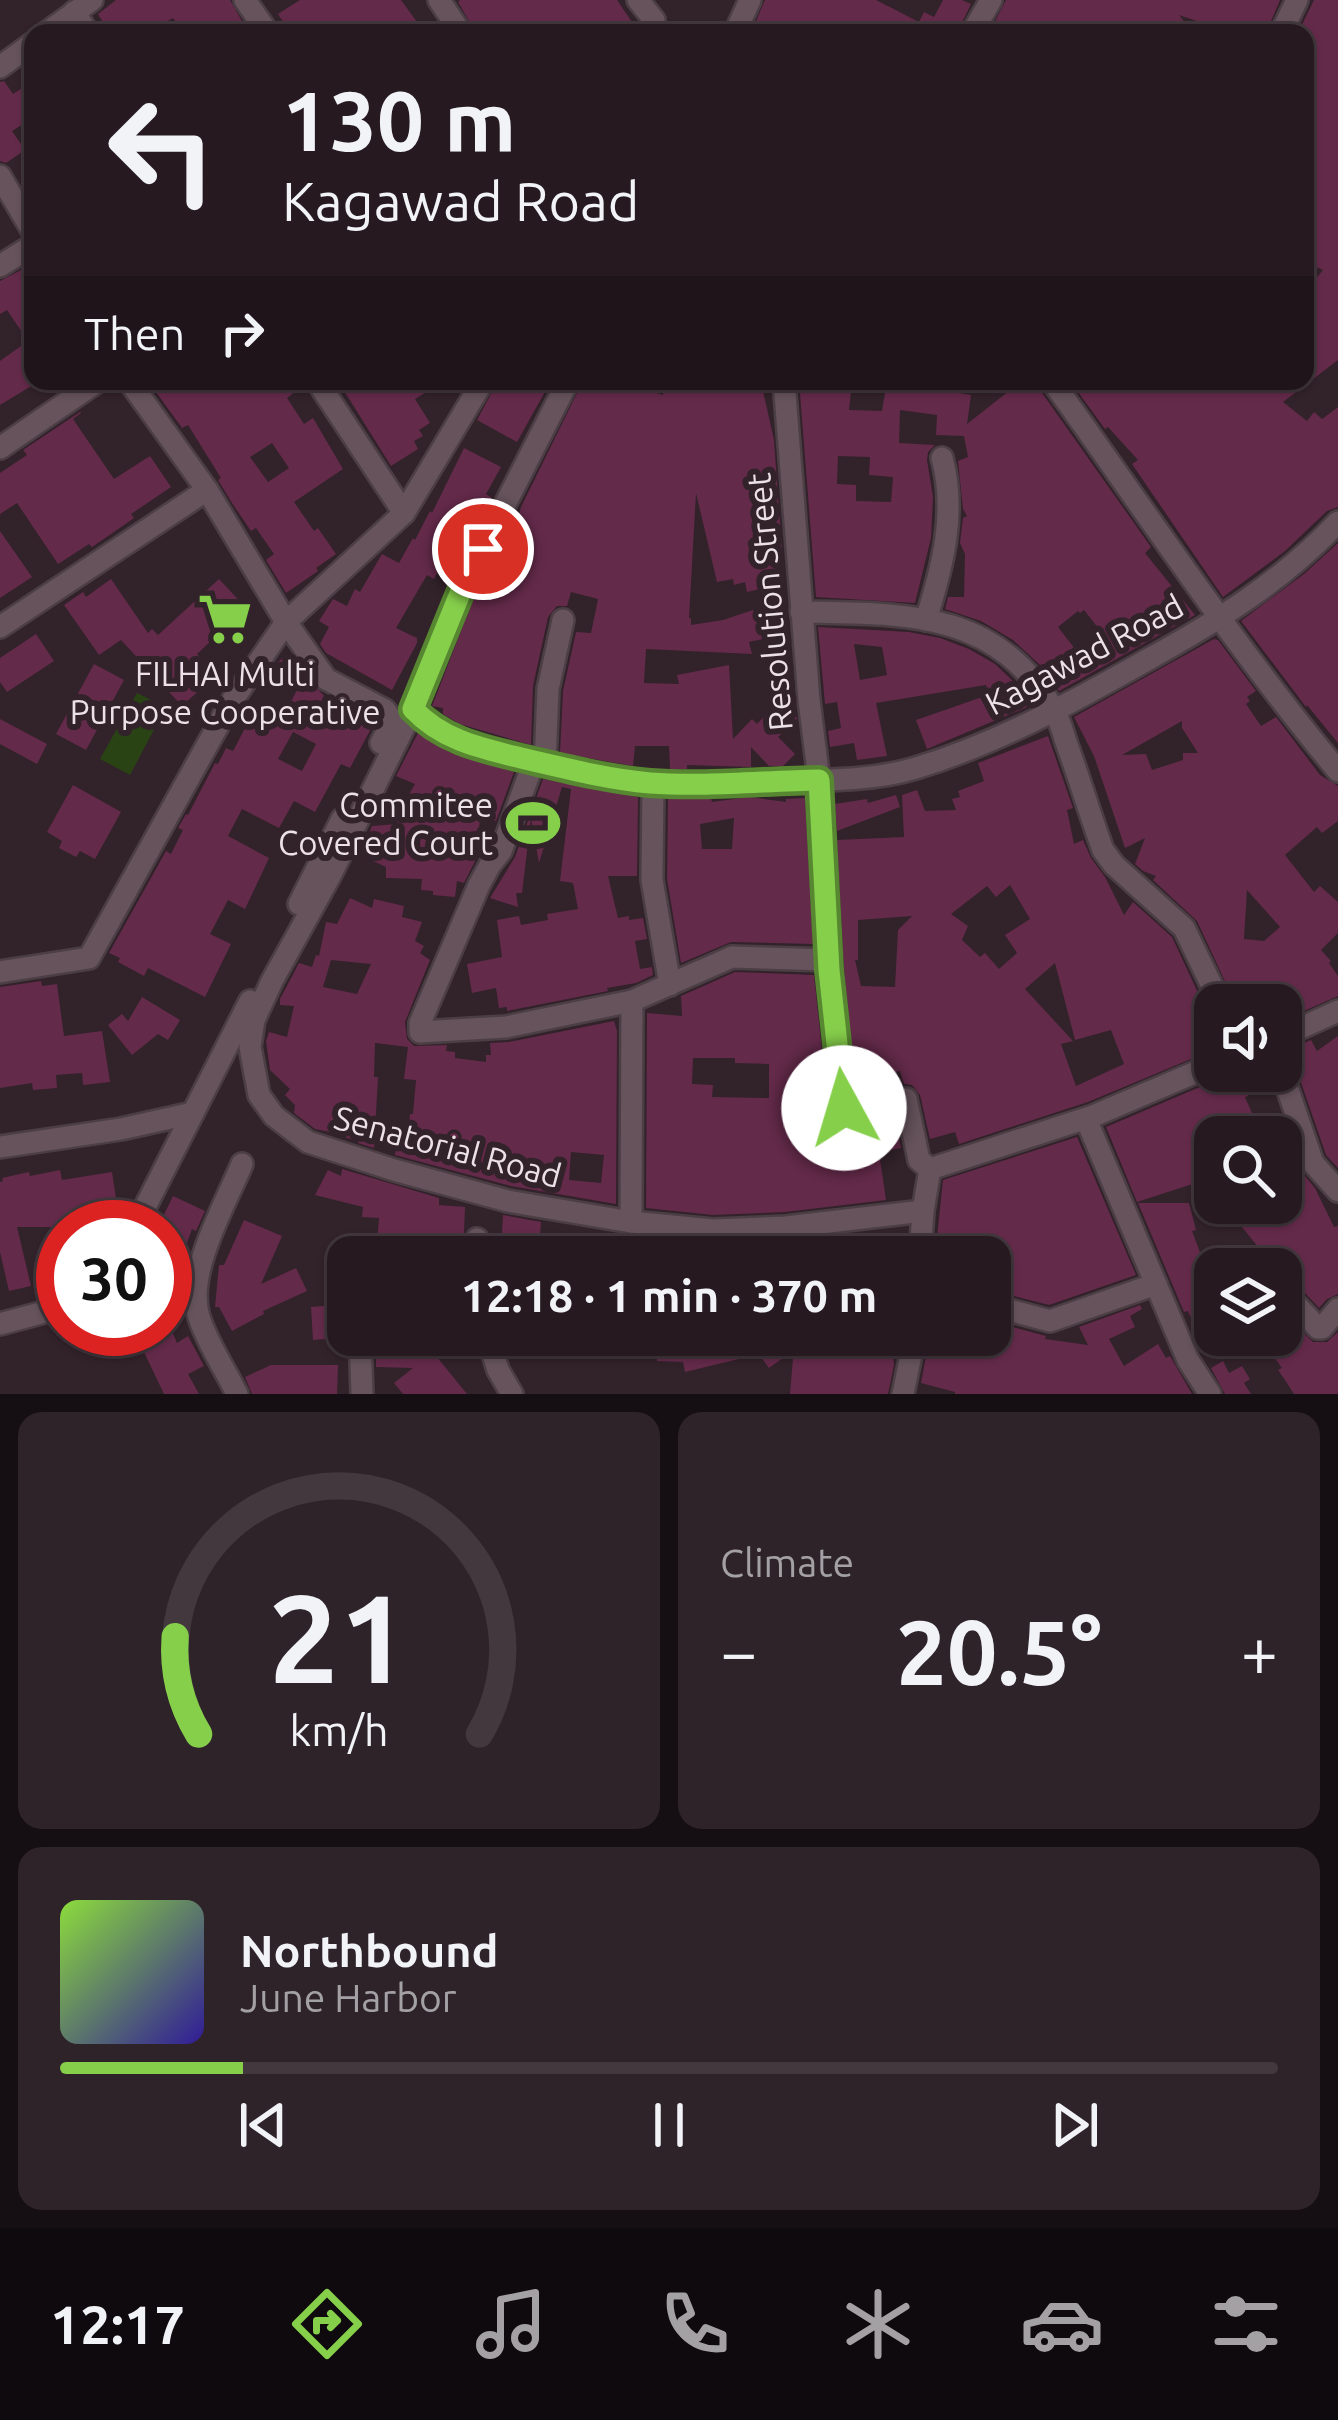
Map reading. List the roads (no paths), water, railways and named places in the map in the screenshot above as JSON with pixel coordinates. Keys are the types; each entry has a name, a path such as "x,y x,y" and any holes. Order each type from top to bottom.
{"street":[{"path":"58,24 83,6"},
{"path":"0,176 24,217"},
{"path":"0,448 85,390"},
{"path":"135,390 207,490 326,679 385,710 391,724 149,1200"},
{"path":"323,390 404,513"},
{"path":"0,972 89,958 230,704 286,622 404,513 478,390"},
{"name":"Senatorial Road","path":"563,390 461,591 413,709 254,1021 250,1047 259,1095 274,1116 308,1142 508,1202 631,1222 730,1230 923,1210"},
{"name":"Resolution Street","path":"785,390 844,1108 906,1099 919,1160 930,1169"},
{"path":"1059,390 1219,620 1338,771"},
{"path":"926,620 946,540 948,479 942,458"},
{"path":"0,627 207,490"},
{"name":"Kagawad Road","path":"413,709 445,736 476,747 575,772 653,783 819,780 914,769 1056,712 1219,620 1313,549 1338,522"},
{"path":"801,612 890,614 926,620 976,633 1025,668 1056,712 1103,850 1184,928 1212,984"},
{"path":"563,620 548,689 540,763 501,851 479,885 418,1030 506,1027 632,1001 732,957 829,960"},
{"path":"653,783 652,880 670,985"},
{"path":"631,1222 632,1001"},
{"path":"1302,1027 1338,1011"},
{"path":"921,1236 930,1169 1086,1119 1194,1073"},
{"path":"1289,1092 1313,1163 1338,1190"},
{"path":"0,1147 194,1113"},
{"path":"1086,1119 1188,1360 1210,1394"},
{"path":"237,1394 199,1317 195,1293 201,1263 242,1163"},
{"path":"1011,1309 1050,1322 1156,1284"},
{"path":"1302,1311 1322,1328 1338,1309"},
{"path":"0,1324 36,1314"},
{"path":"361,1356 362,1394"},
{"path":"494,1356 512,1394"},
{"path":"903,1394 911,1356"}],"place":[{"name":"FILHAI Multi Purpose Cooperative","path":"225,619"},
{"name":"Commitee Covered Court","path":"533,823"}]}
